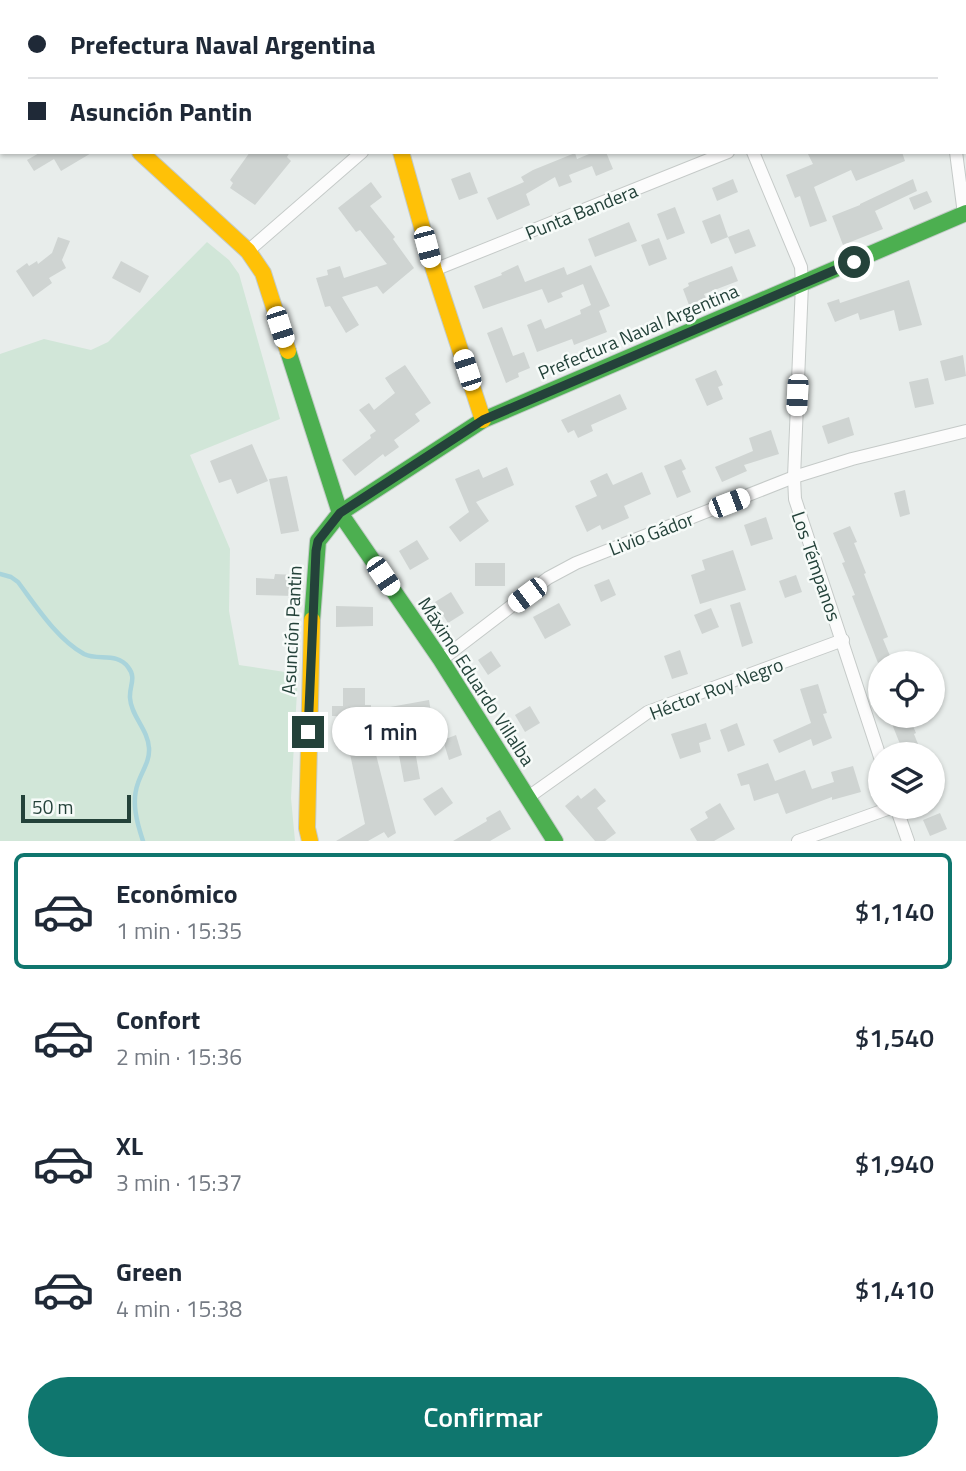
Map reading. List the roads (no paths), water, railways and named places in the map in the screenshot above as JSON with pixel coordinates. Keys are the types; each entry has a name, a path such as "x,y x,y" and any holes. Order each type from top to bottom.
{"street":[{"name":"Máximo Eduardo Villalba","path":"142,154 248,251 263,273 340,513 441,660 555,841"},
{"path":"248,251 360,154"},
{"path":"402,154 433,270 483,420"},
{"name":"Punta Bandera","path":"433,270 722,154"},
{"name":"Los Témpanos","path":"754,154 801,267 803,284 794,477 798,513 875,742"},
{"path":"956,154 965,213"},
{"name":"Prefectura Naval Argentina","path":"340,513 483,420 965,213"},
{"name":"Livio Gádor","path":"441,660 548,578 576,562 794,477 852,459 966,431"},
{"name":"Asunción Pantin","path":"310,841 307,828 309,683 316,551 318,541 340,513"},
{"name":"Héctor Roy Negro","path":"527,798 648,712 843,640"},
{"path":"798,841 868,816"},
{"path":"900,819 908,841"}],"waterway":[{"path":"0,574 18,582 48,621 74,648 89,656 124,662 131,671 131,705 146,735 149,748 135,798 143,841"}]}
